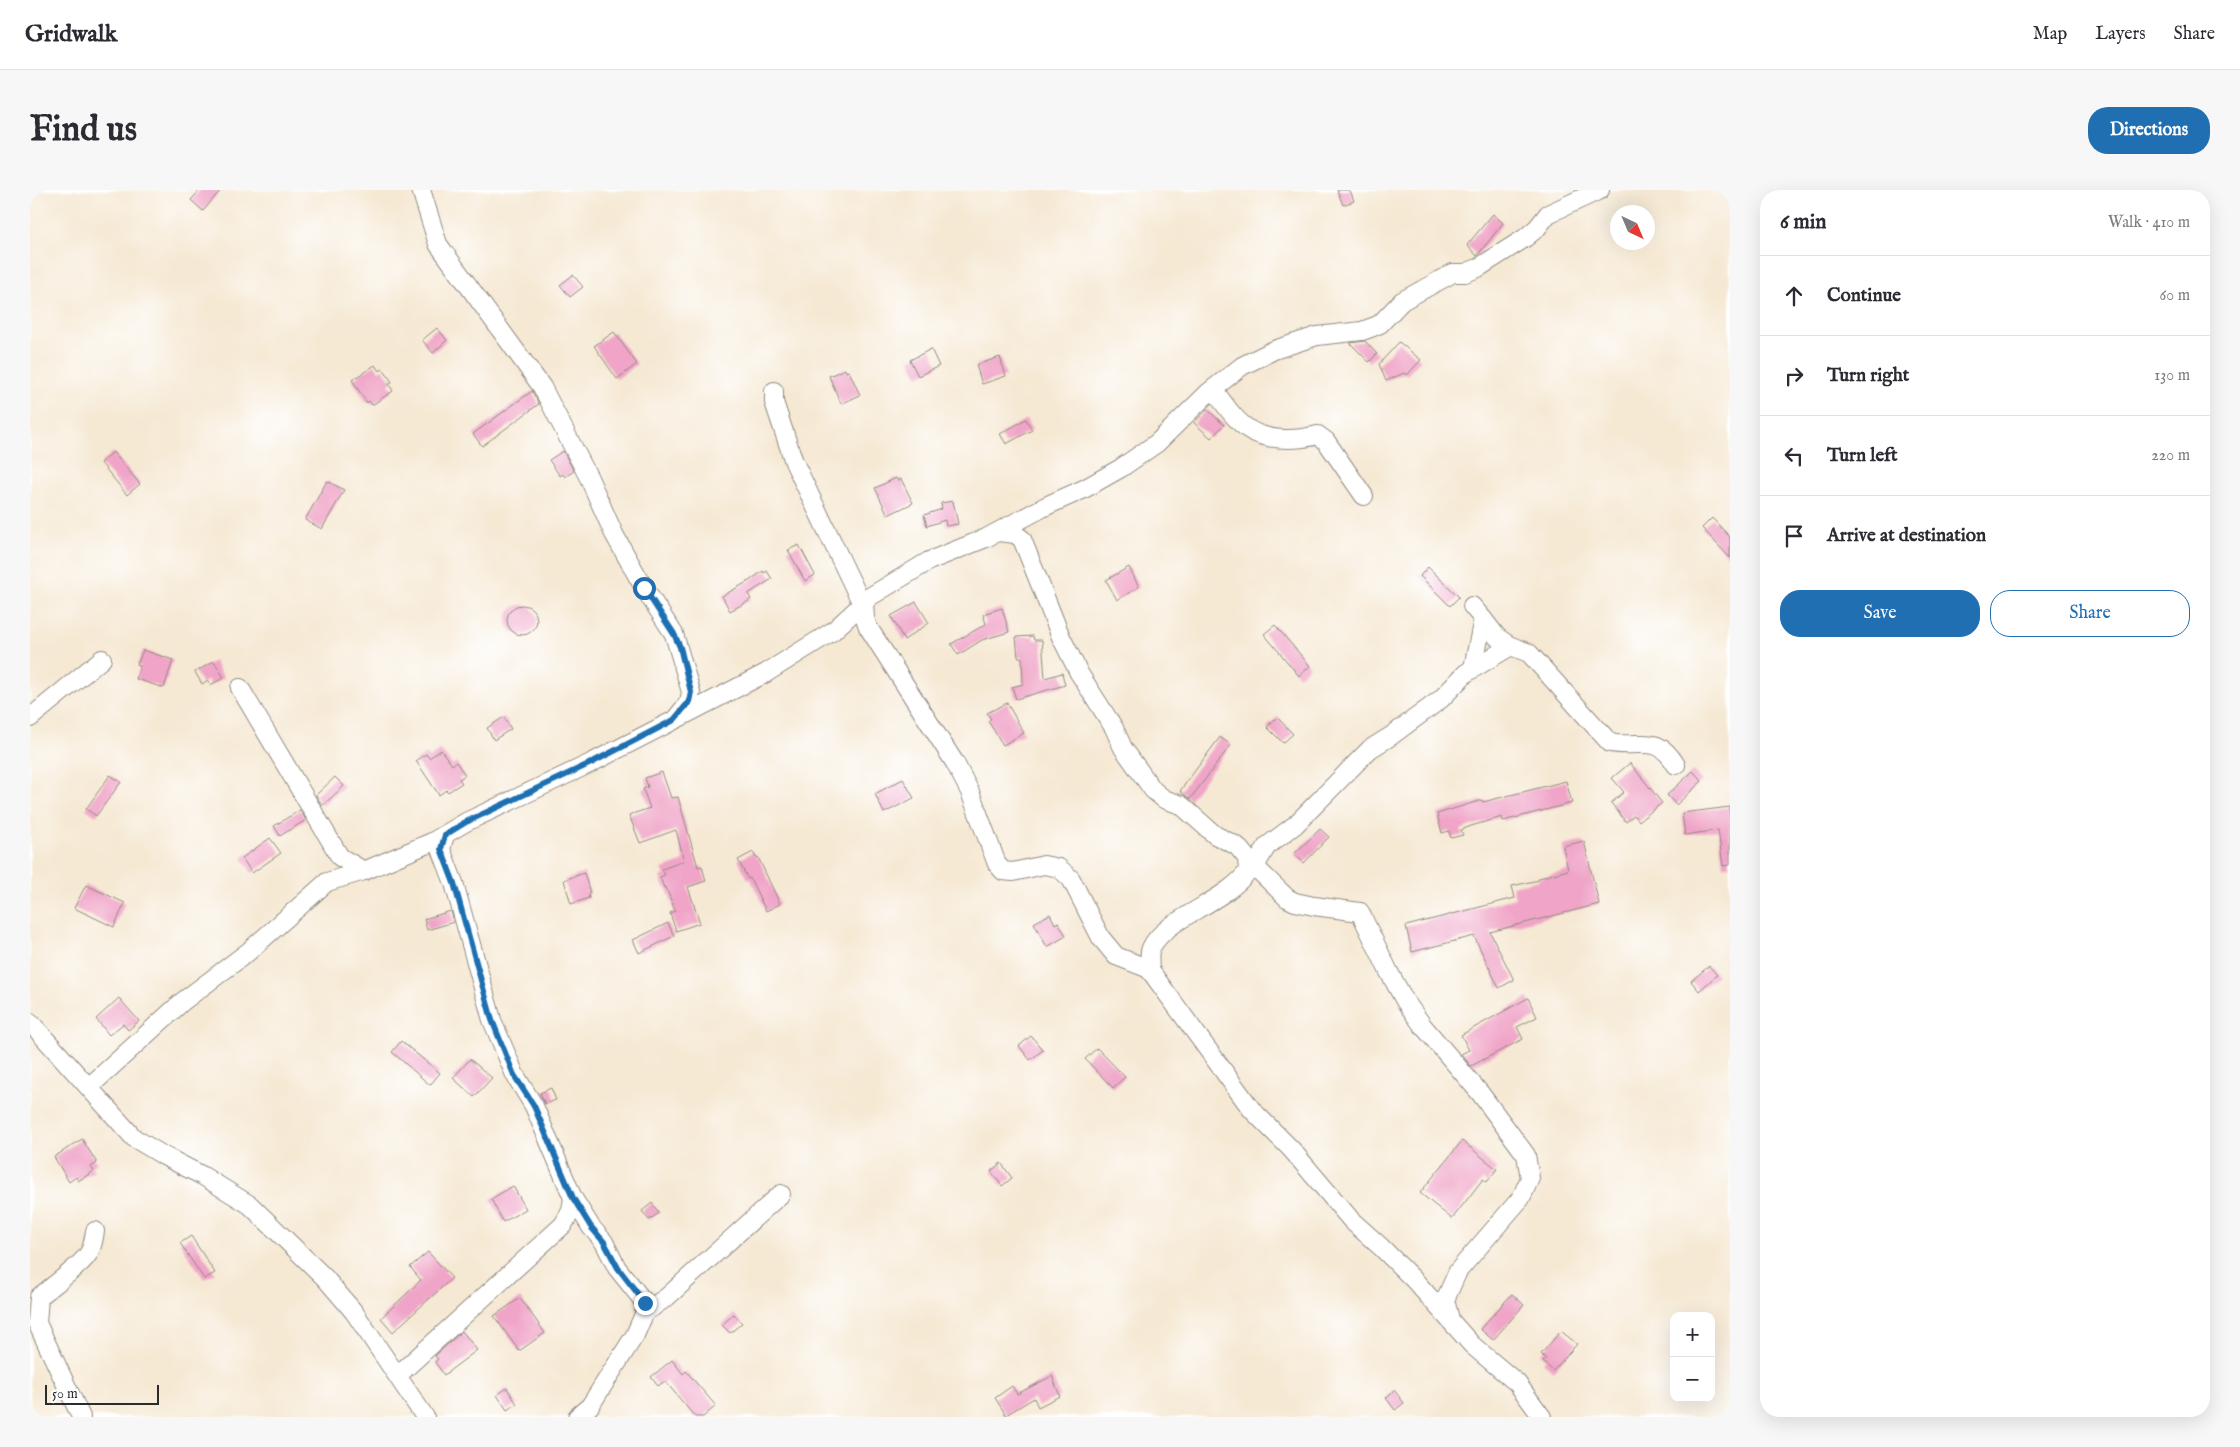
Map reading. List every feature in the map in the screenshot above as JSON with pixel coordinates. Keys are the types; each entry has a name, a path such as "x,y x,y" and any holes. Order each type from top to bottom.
{"street":[{"path":"421,190 438,244 542,387 592,484 614,534 644,588 674,634 680,647 691,692 689,702 674,720"},
{"path":"327,882 364,871 439,842 466,822 591,763 766,673 833,631 929,561 998,532 1122,468 1157,442 1213,389 1242,366 1274,350 1318,336 1362,331 1380,324 1402,301 1453,273 1465,273 1478,268 1526,238 1548,214 1600,190"},
{"path":"1213,389 1243,426 1257,433 1282,439 1305,439 1318,435 1326,442 1364,496"},
{"path":"774,391 774,402 794,462 868,627 955,763 970,792 997,864 1004,870 1013,872 1044,865 1059,868 1071,878 1101,938 1116,956 1150,971 1252,1110 1291,1149 1352,1221 1408,1274 1472,1345 1517,1383 1542,1417"},
{"path":"1021,519 1019,529 1022,538 1061,637 1078,673 1114,728 1123,748 1153,790 1164,799 1181,804 1215,835 1237,846 1251,866 1287,898 1295,902 1331,909 1360,912 1405,1001 1423,1026 1480,1093 1526,1155 1530,1178 1521,1198 1458,1271 1449,1287 1445,1300 1452,1324"},
{"path":"998,532 1015,534 1022,538"},
{"path":"1473,668 1478,613 1497,638 1510,646 1529,652 1610,743 1662,747 1676,766"},
{"path":"1123,959 1140,954 1152,946 1177,923 1238,884 1251,866 1257,863 1267,846 1295,825 1370,749 1441,699 1473,668 1510,646"},
{"path":"30,718 102,659"},
{"path":"240,688 340,857 364,871"},
{"path":"691,692 698,696 715,699"},
{"path":"439,842 454,883 492,1020 514,1075 534,1106 573,1198 591,1227 604,1242 623,1275 647,1307"},
{"path":"89,1088 182,1002 248,952 327,882 340,857"},
{"path":"1150,971 1149,952 1152,946"},
{"path":"30,1022 134,1138 203,1176 250,1205 325,1278 354,1312 425,1417"},
{"path":"577,1417 590,1406 635,1335 647,1307 667,1298 781,1194"},
{"path":"398,1375 563,1226 571,1212 573,1198"},
{"path":"563,1226 580,1223 591,1227"},
{"path":"80,1417 37,1323 39,1297 82,1263 91,1251 95,1231"}],"building":[{"path":"200,190 221,190 203,211 191,200"},
{"path":"1337,190 1350,190 1354,201 1343,205"},
{"path":"1493,214 1503,223 1477,256 1467,245"},
{"path":"573,275 583,287 570,297 560,285"},
{"path":"437,328 447,340 433,353 422,340"},
{"path":"614,332 637,364 617,379 594,346"},
{"path":"1365,341 1377,354 1369,362 1350,343"},
{"path":"1399,342 1421,360 1407,375 1404,373 1386,381 1379,364"},
{"path":"931,349 939,366 918,376 910,360"},
{"path":"1000,357 1006,376 982,384 976,365"},
{"path":"375,365 379,371 383,369 392,382 389,384 393,391 372,405 369,401 367,403 352,380"},
{"path":"845,369 846,372 849,371 860,395 841,404 829,376"},
{"path":"532,391 539,404 482,446 473,434"},
{"path":"1207,409 1224,425 1211,438 1194,423"},
{"path":"1026,419 1032,430 1006,444 1000,434"},
{"path":"563,451 574,471 565,477 563,474 560,476 549,460"},
{"path":"113,452 140,484 127,495 101,463"},
{"path":"896,478 898,481 901,479 913,503 888,515 875,488"},
{"path":"327,481 344,490 322,529 305,520"},
{"path":"953,501 958,524 946,526 945,520 927,526 924,515 942,509 941,503"},
{"path":"1712,518 1730,537 1730,558 1702,528"},
{"path":"799,545 815,575 805,581 788,550"},
{"path":"1129,567 1139,587 1117,600 1106,580"},
{"path":"1428,567 1459,597 1450,606 1420,576"},
{"path":"763,571 764,573 767,571 772,579 748,594 751,599 730,611 722,596"},
{"path":"916,602 929,623 904,640 891,616"},
{"path":"522,605 533,609 537,620 533,631 522,635 511,631 507,620 511,609"},
{"path":"1002,608 1009,632 982,640 958,655 951,644 986,624 983,614"},
{"path":"1275,625 1310,666 1299,676 1264,634"},
{"path":"1033,636 1034,640 1042,640 1045,678 1062,673 1065,685 1016,699 1012,687 1023,684 1022,657 1018,657 1016,637"},
{"path":"143,650 173,660 164,688 136,679 140,666 137,665"},
{"path":"214,661 224,678 210,685 208,680 202,684 195,672"},
{"path":"1007,703 1024,733 1003,745 988,721 991,719 987,713"},
{"path":"504,717 511,729 494,740 487,728"},
{"path":"1277,717 1293,734 1283,743 1267,727"},
{"path":"1220,737 1231,745 1190,799 1180,791"},
{"path":"441,750 452,765 456,762 465,775 459,779 462,783 448,792 446,790 439,795 416,761 426,754 429,758"},
{"path":"1630,763 1662,803 1639,821 1634,815 1626,822 1611,803 1624,792 1612,778"},
{"path":"1693,771 1702,781 1676,805 1667,795"},
{"path":"662,772 671,798 678,797 698,867 702,866 706,881 688,887 700,923 676,931 670,913 675,911 660,877 665,875 662,869 684,861 676,830 640,843 629,815 650,808 643,789 648,787 645,778"},
{"path":"110,775 121,782 96,816 86,809"},
{"path":"335,777 344,786 322,806 316,795"},
{"path":"903,779 914,798 884,813 875,794"},
{"path":"1566,781 1572,803 1503,821 1502,817 1461,830 1463,835 1451,838 1449,831 1442,833 1437,814 1482,800 1483,802"},
{"path":"1730,807 1730,865 1723,866 1718,830 1685,835 1682,813"},
{"path":"300,810 306,820 280,836 274,826"},
{"path":"1320,829 1329,837 1304,863 1294,854"},
{"path":"270,838 281,853 252,873 242,858"},
{"path":"1584,841 1599,904 1490,932 1514,980 1499,988 1474,936 1412,952 1406,926 1515,898 1512,886 1539,880 1539,878 1568,870 1563,846"},
{"path":"753,852 756,858 758,857 780,904 766,911 750,878 748,879 738,860"},
{"path":"584,873 590,893 588,893 589,898 571,904 564,880"},
{"path":"86,885 125,903 114,927 74,908"},
{"path":"451,911 454,922 427,930 424,919"},
{"path":"1050,914 1055,924 1058,922 1066,936 1047,947 1034,923"},
{"path":"668,923 674,936 639,953 633,940"},
{"path":"1709,966 1717,975 1699,991 1691,981"},
{"path":"119,998 139,1021 128,1030 123,1024 109,1035 96,1019"},
{"path":"1528,998 1537,1017 1517,1027 1523,1039 1471,1066 1461,1054 1469,1050 1461,1035"},
{"path":"1031,1036 1043,1050 1030,1060 1019,1046"},
{"path":"401,1041 440,1073 430,1085 392,1052"},
{"path":"1097,1048 1125,1077 1113,1088 1085,1059"},
{"path":"470,1059 492,1078 474,1097 453,1078"},
{"path":"551,1088 556,1100 545,1104 540,1093"},
{"path":"82,1139 97,1163 91,1167 94,1171 78,1181 76,1177 69,1182 54,1157"},
{"path":"1462,1141 1497,1169 1487,1182 1483,1179 1452,1219 1420,1193"},
{"path":"1001,1163 1012,1178 1002,1186 991,1171"},
{"path":"513,1186 526,1209 503,1222 491,1199"},
{"path":"652,1203 659,1213 649,1220 642,1211"},
{"path":"191,1236 215,1273 204,1279 180,1243"},
{"path":"428,1252 452,1278 393,1332 381,1318 421,1280 410,1267"},
{"path":"1512,1294 1524,1305 1493,1340 1480,1329"},
{"path":"520,1298 545,1333 519,1351 494,1316"},
{"path":"734,1314 742,1323 730,1333 722,1325"},
{"path":"462,1331 477,1350 444,1375 435,1362 438,1359 435,1356"},
{"path":"1561,1331 1577,1344 1553,1371 1543,1362 1546,1359 1541,1354"},
{"path":"672,1360 683,1374 686,1371 716,1406 703,1417 695,1417 665,1381 658,1386 651,1377"},
{"path":"1052,1376 1060,1396 1038,1407 1034,1398 1006,1415 995,1398 1012,1386 1017,1394"},
{"path":"507,1388 517,1404 507,1410 497,1395"},
{"path":"1394,1390 1404,1403 1395,1410 1386,1398"}],"route":[{"path":"644,588 674,634 680,647 691,692 689,702 674,720 591,763 466,822 445,835 441,849 454,883 492,1020 514,1075 534,1106 573,1198 591,1227 604,1242 618,1268 645,1303"}]}
